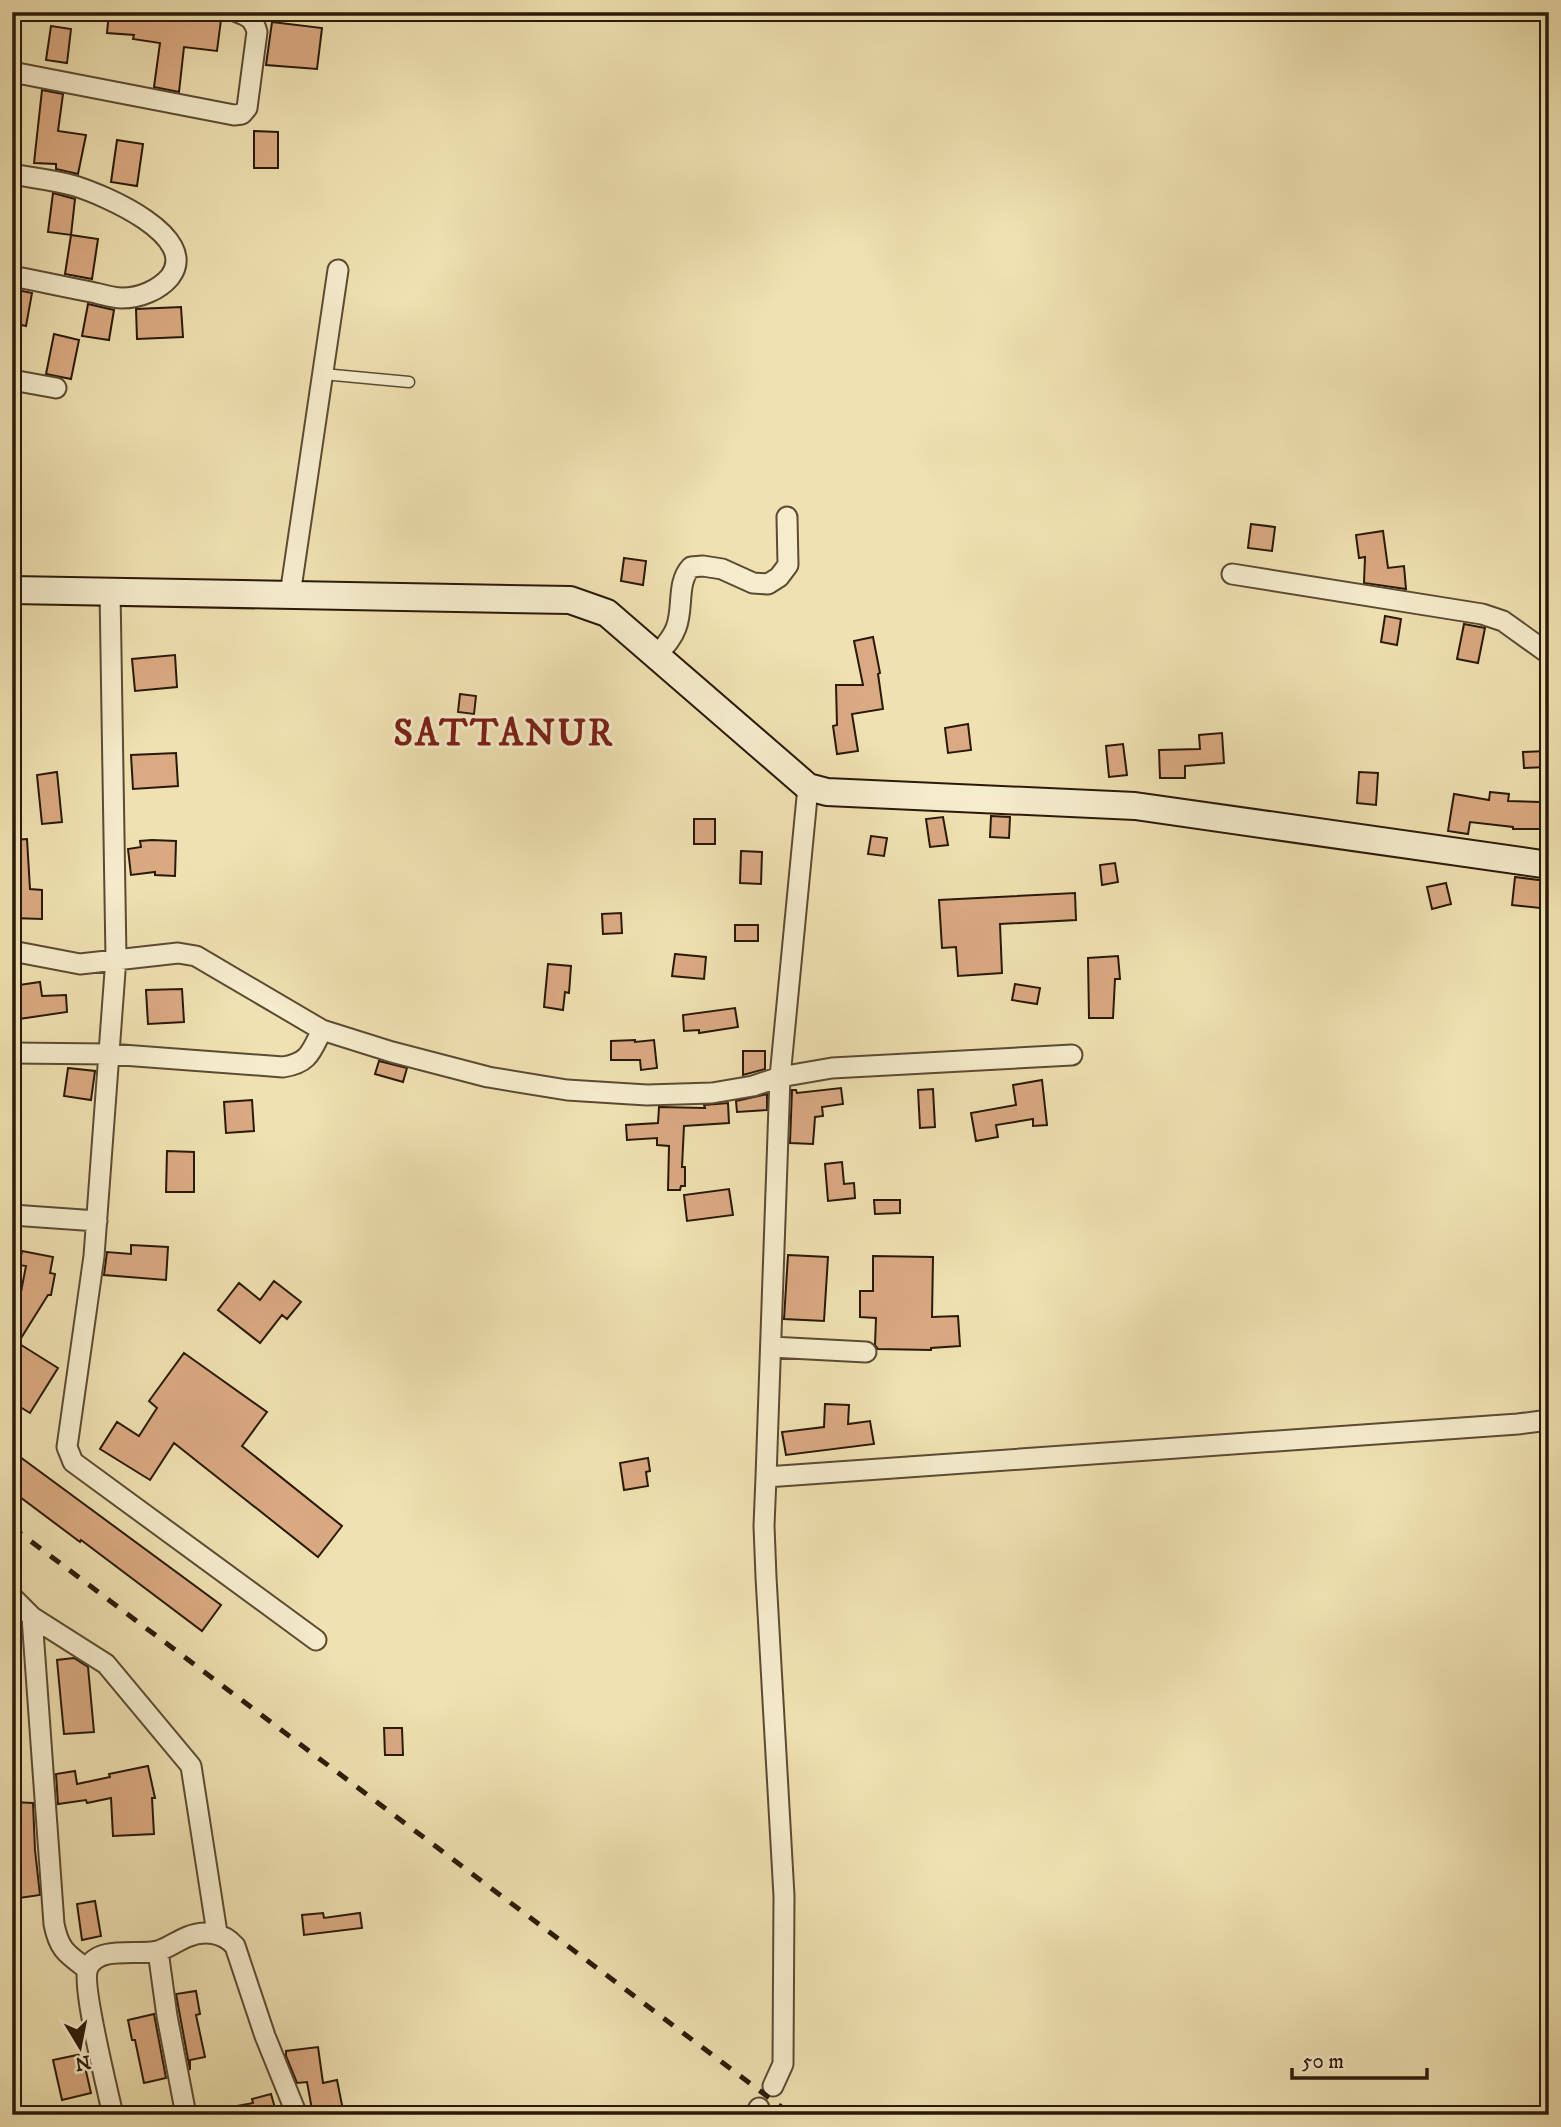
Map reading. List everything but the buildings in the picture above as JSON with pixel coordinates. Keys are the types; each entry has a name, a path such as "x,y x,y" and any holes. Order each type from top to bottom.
{"street":[{"path":"12,72 234,115 242,114 247,108 257,32 255,24 248,16 237,12"},
{"path":"12,174 81,188 147,219 163,234 176,253 177,265 170,276 155,289 123,298 12,276"},
{"path":"290,595 338,270"},
{"path":"12,380 56,388"},
{"path":"656,656 670,641 677,626 684,575 691,567 722,569 753,583 768,584 779,577 788,565 787,517"},
{"path":"1232,574 1482,614 1503,621 1549,654"},
{"path":"12,590 570,600 607,613 808,787 827,792 1135,806 1549,865"},
{"path":"110,592 116,958 94,1256 67,1447 73,1462 316,1640"},
{"path":"773,2086 783,2064 784,1896 764,1526 780,1077 808,787"},
{"path":"12,951 80,964 178,953 196,956 322,1030 488,1077 567,1090 647,1095 712,1093 832,1068 1072,1055"},
{"path":"12,1053 109,1054 283,1067 306,1060 322,1030"},
{"path":"12,1215 97,1221"},
{"path":"771,1347 866,1352"},
{"path":"766,1477 1549,1420"},
{"path":"12,1597 33,1617 106,1664 191,1766 217,1933"},
{"path":"33,1617 54,1924 58,1941 65,1952 87,1969"},
{"path":"113,2115 98,2047 87,1985 87,1969 95,1959 109,1954 158,1951 189,1936 217,1933 227,1936 235,1946 265,2036 298,2115"},
{"path":"158,1951 186,2115"}],"lane":[{"path":"323,374 409,382"}],"railway":[{"path":"12,1527 792,2115"}],"district":[{"name":"SATTANUR","path":"504,732"}]}
